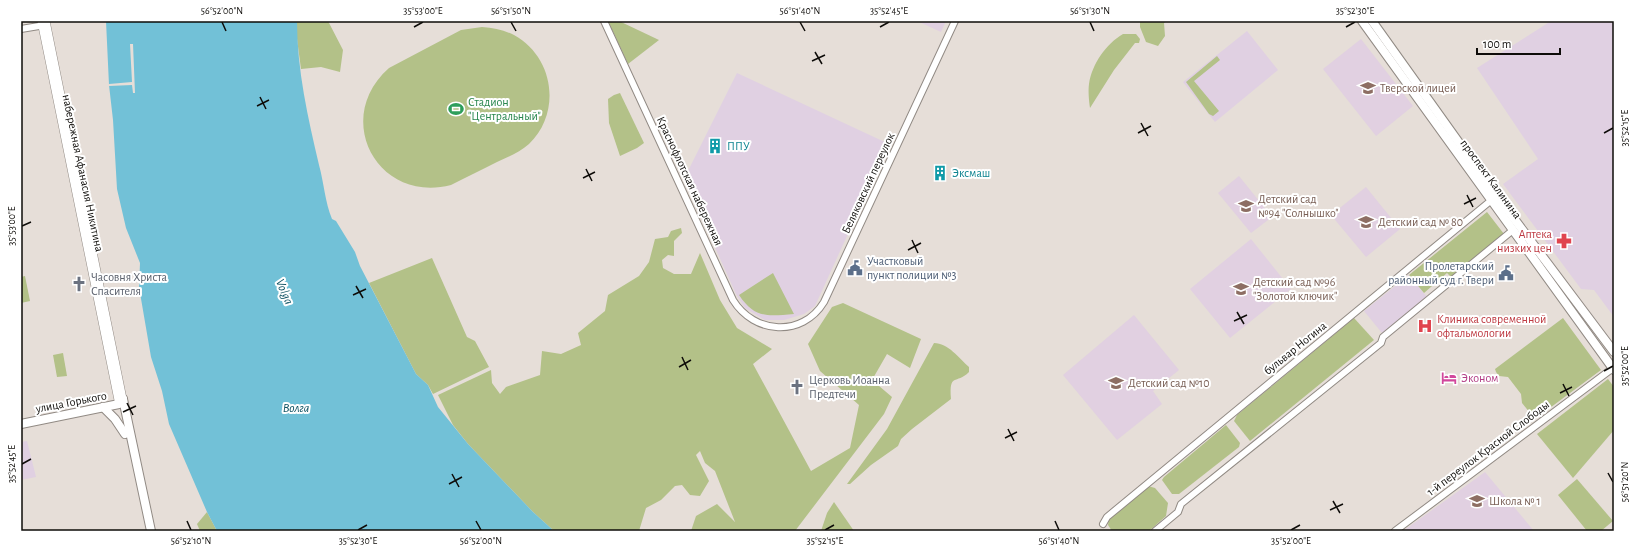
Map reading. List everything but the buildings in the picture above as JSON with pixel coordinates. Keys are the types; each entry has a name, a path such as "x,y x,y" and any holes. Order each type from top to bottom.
{"main road":[{"name":"проспект Калинина","path":"1362,21 1494,198 1614,352"},
{"name":"проспект Калинина","path":"1372,21 1494,198 1513,230 1614,368"},
{"name":"набережная Афанасия Никитина","path":"44,23 120,401"},
{"name":"улица Горького","path":"21,424 103,407 120,401"},
{"path":"21,419 120,401"},
{"path":"120,401 125,434 146,531"},
{"path":"120,401 151,531"},
{"path":"103,407 115,419 125,434"}],"street":[{"name":"Краснофлотская набережная","path":"604,21 733,300 741,310 755,322 777,328"},
{"name":"Беляковский переулок","path":"777,328 793,326 805,321 815,313 824,302 955,21"},
{"path":"21,29 44,23"},
{"name":"бульвар Ногина","path":"1103,524 1106,517 1494,198"},
{"path":"1155,531 1178,512 1181,504 1381,343 1383,337 1513,230"},
{"name":"1-й переулок Красной Слободы","path":"1395,531 1614,368"}],"shaded area":[{"path":"917,21 946,21 941,32"},
{"path":"1551,21 1614,21 1614,317 1594,290 1581,289 1503,184 1538,159 1477,68"},
{"path":"1247,31 1278,70 1215,122 1183,82"},
{"name":"Тверской лицей","path":"1361,39 1413,106 1376,136 1323,69"},
{"path":"737,73 889,144 815,306 804,314 784,320 765,320 745,308 736,294 684,179"},
{"name":"Детский сад №94 \"Солнышко\"","path":"1239,176 1272,217 1251,233 1218,193"},
{"name":"Детский сад № 80","path":"1366,187 1400,229 1366,257 1331,215"},
{"name":"Детский сад №96 \"Золотой ключик\"","path":"1251,239 1291,289 1230,338 1190,289"},
{"path":"1409,275 1427,297 1382,333 1364,311"},
{"name":"Детский сад №10","path":"1134,315 1179,370 1153,391 1162,404 1117,440 1063,375"},
{"path":"27,441 36,477 21,480 21,442"},
{"name":"Школа № 1","path":"1485,472 1534,531 1403,531"}],"green space":[{"path":"297,21 328,21 343,50 340,72 321,67 301,69 297,39"},
{"path":"608,21 619,21 659,40 628,64"},
{"path":"1140,21 1167,21 1164,23 1165,36 1158,46 1146,42 1140,27"},
{"name":"Стадион \"Центральный\"","path":"482,27 499,30 514,35 527,45 538,57 545,71 549,86 549,101 546,117 539,131 529,144 518,152 451,185 425,187 402,182 384,170 371,152 364,132 364,110 372,88 389,68 461,30"},
{"path":"1123,34 1136,34 1140,39 1139,43 1135,43 1114,70 1090,108 1089,87 1093,69 1101,55 1111,43"},
{"path":"1217,56 1220,60 1194,81 1219,111 1213,116 1209,114 1186,82"},
{"path":"620,93 644,143 620,156 609,123 608,99"},
{"path":"1487,212 1504,234 1451,277 1447,273 1424,293 1409,275"},
{"path":"681,228 682,233 674,241 674,256 668,255 662,260 663,268 674,274 691,274 700,253 720,300 737,328 772,349 753,364 811,471 850,448 859,405 820,371 808,344 832,307 843,303 921,339 910,368 887,354 872,380 892,397 884,414 795,531 691,531 696,516 717,504 735,522 715,471 705,463 700,451 696,455 709,481 700,496 690,495 682,485 675,486 661,500 646,508 639,531 554,531 533,512 468,444 453,425 438,395 491,370 492,383 500,394 506,387 540,375 542,351 561,354 581,345 578,333 605,311 608,295 639,276 649,262 655,239 668,237 671,231"},
{"path":"432,258 467,337 475,341 489,367 433,394 428,385 416,374 369,283"},
{"path":"773,273 794,314 769,315 757,312 745,303 739,295"},
{"path":"25,276 30,301 21,303 21,277"},
{"path":"1354,318 1374,340 1250,441 1234,421 1237,415"},
{"path":"1563,318 1601,370 1535,419 1522,403 1521,394 1508,377 1499,376 1495,369"},
{"path":"934,343 944,345 949,348 969,367 969,372 952,382 951,399 912,429 901,439 898,446 871,465 850,484 847,484 887,429"},
{"path":"63,353 67,376 57,377 53,355"},
{"path":"1608,379 1614,387 1614,430 1573,478 1537,434"},
{"path":"1226,425 1240,443 1239,447 1179,494 1172,494 1162,480 1164,477"},
{"path":"1577,479 1613,521 1601,531 1587,531 1558,495"},
{"path":"1148,486 1155,488 1168,503 1166,516 1149,531 1112,531 1108,525 1109,516"},
{"path":"834,502 854,531 821,531 827,513"},
{"path":"207,512 217,531 200,531 197,524"}],"water":[{"name":"Волга","path":"106,21 297,21 297,39 304,94 326,199 332,219 336,221 355,252 360,266 416,374 428,385 438,407 468,444 533,512 554,531 217,531 207,512 169,424 162,391 151,357 139,287 140,263 126,228 117,189"}],"pier":[{"path":"130,44 133,44 135,93 133,93 132,85 109,86 109,84 132,82"}],"place":[{"name":"Тверской лицей","path":"1368,88"},
{"name":"Стадион \"Центральный\"","path":"456,109"},
{"name":"ППУ","path":"715,146"},
{"name":"Эксмаш","path":"940,173"},
{"name":"Детский сад №94 \"Солнышко\"","path":"1246,206"},
{"name":"Детский сад № 80","path":"1366,222"},
{"name":"Аптека низких цен","path":"1564,241"},
{"name":"Участковый пункт полиции №3","path":"855,268"},
{"name":"Пролетарский районный суд г. Твери","path":"1506,273"},
{"name":"Часовня Христа Спасителя","path":"79,284"},
{"name":"Детский сад №96 \"Золотой ключик\"","path":"1241,289"},
{"name":"Клиника современной офтальмологии","path":"1425,326"},
{"name":"Эконом","path":"1449,378"},
{"name":"Детский сад №10","path":"1116,383"},
{"name":"Церковь Иоанна Предтечи","path":"797,387"},
{"name":"Школа № 1","path":"1477,501"}],"water label":[{"name":"Volga","path":"284,292"}]}
